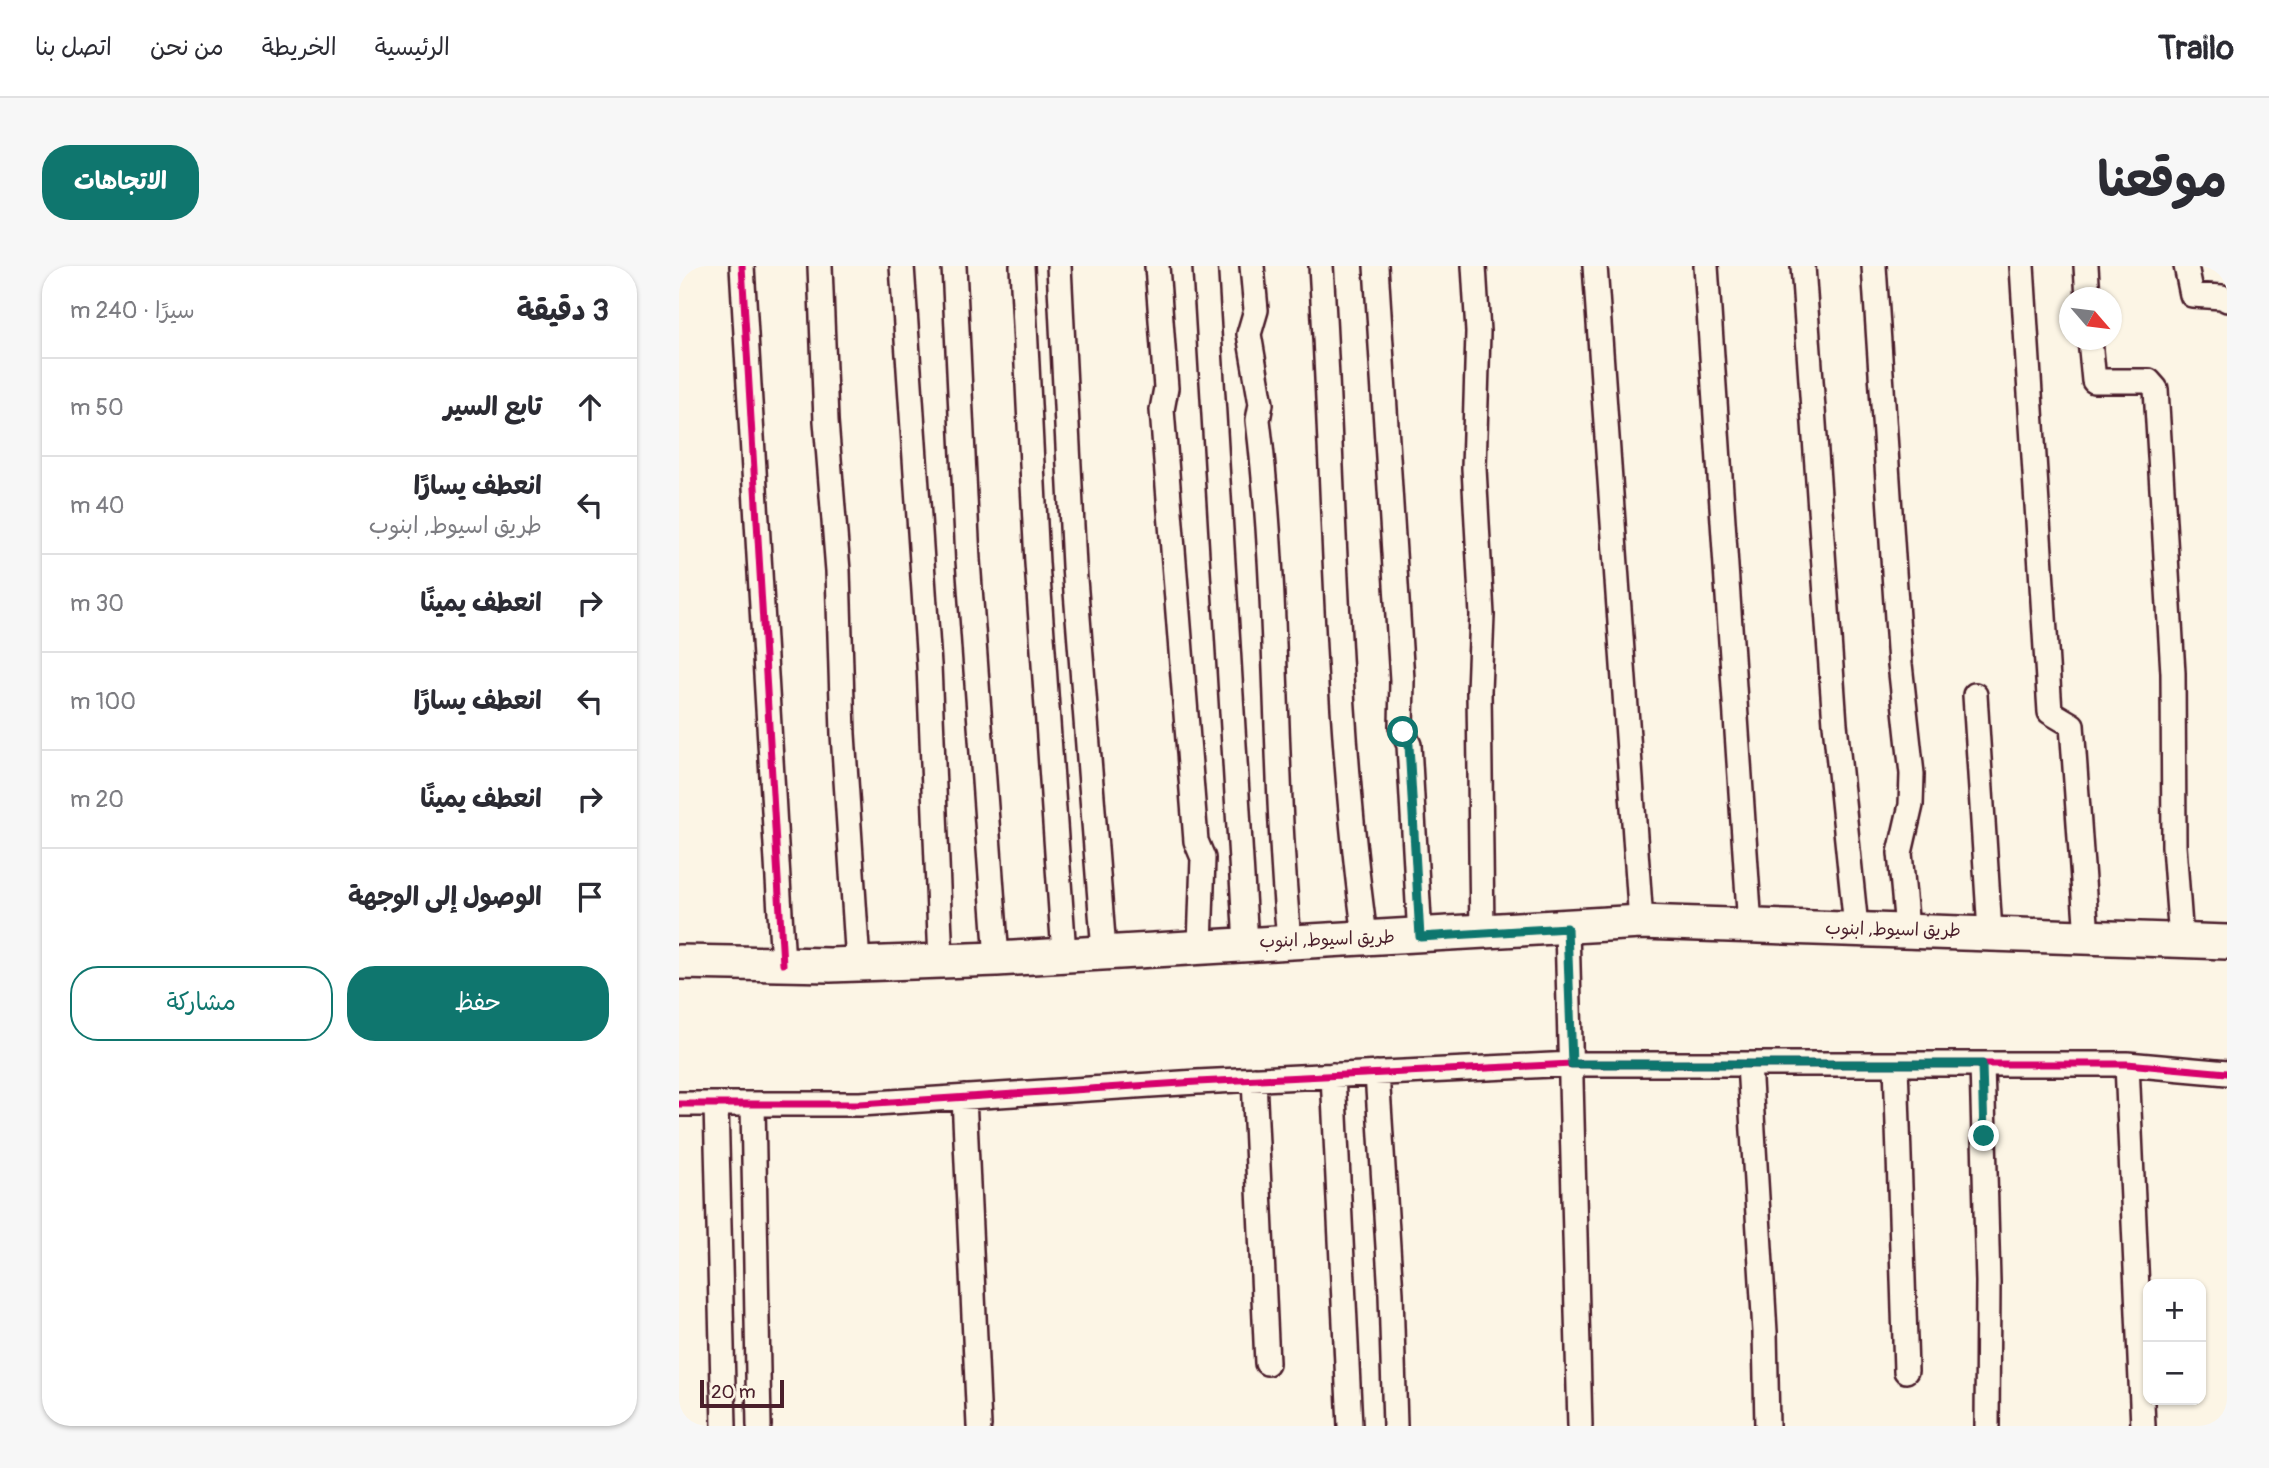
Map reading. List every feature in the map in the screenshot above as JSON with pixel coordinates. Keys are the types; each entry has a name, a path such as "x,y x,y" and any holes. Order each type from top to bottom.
{"main road":[{"name":"طريق اسيوط, ابنوب","path":"679,958 783,964 858,964 997,959 1364,936 1420,937 1482,933 1567,944 1641,922 1750,928 1856,927 2227,942"}],"street":[{"path":"742,266 783,964"},
{"path":"820,266 826,421 838,570 843,734 858,964"},
{"path":"902,266 929,665 941,961"},
{"path":"954,266 968,560 997,959"},
{"path":"1022,266 1037,563 1065,954"},
{"path":"1059,266 1075,579 1104,951"},
{"path":"1157,266 1166,388 1162,410 1196,841 1203,858 1200,945"},
{"path":"1205,266 1246,943"},
{"path":"1252,266 1256,310 1249,334 1261,404 1258,420 1273,622 1281,800 1280,836 1289,940"},
{"path":"1321,266 1344,698 1364,936"},
{"path":"1376,266 1402,680 1401,727 1409,745 1420,937"},
{"path":"1474,266 1478,332 1474,468 1482,615 1479,691 1482,933"},
{"path":"1595,266 1641,922"},
{"path":"1706,266 1750,928"},
{"path":"1803,266 1835,724 1856,927"},
{"path":"1874,266 1900,664 1912,774 1911,805 1900,853 1907,929"},
{"path":"2022,266 2050,712 2072,725 2087,937"},
{"path":"2086,266 2087,287"},
{"path":"2186,266 2192,295 2218,296 2227,300"},
{"path":"2091,350 2094,381 2149,381 2156,389 2173,673 2174,846 2181,940"},
{"path":"1975,695 1990,932"},
{"path":"1567,944 1580,1426"},
{"path":"679,1104 860,1104 1254,1079 1572,1064 2127,1064 2227,1073"},
{"path":"1749,1064 1765,1332 1767,1426"},
{"path":"1896,1064 1906,1371"},
{"path":"1982,1064 1988,1282 1987,1426"},
{"path":"2127,1064 2143,1426"},
{"path":"1377,1073 1391,1294 1395,1426"},
{"path":"1333,1075 1350,1426"},
{"path":"1254,1079 1267,1363"},
{"path":"964,1097 979,1426"},
{"path":"716,1104 724,1426"},
{"path":"753,1105 759,1426"}],"cycle path":[{"path":"742,266 783,964"},
{"path":"679,1104 860,1104 1197,1082 1572,1064 2127,1064 2227,1073"}],"route":[{"path":"1403,732 1409,745 1420,937 1567,928 1572,1064 1982,1064 1984,1136"}]}
